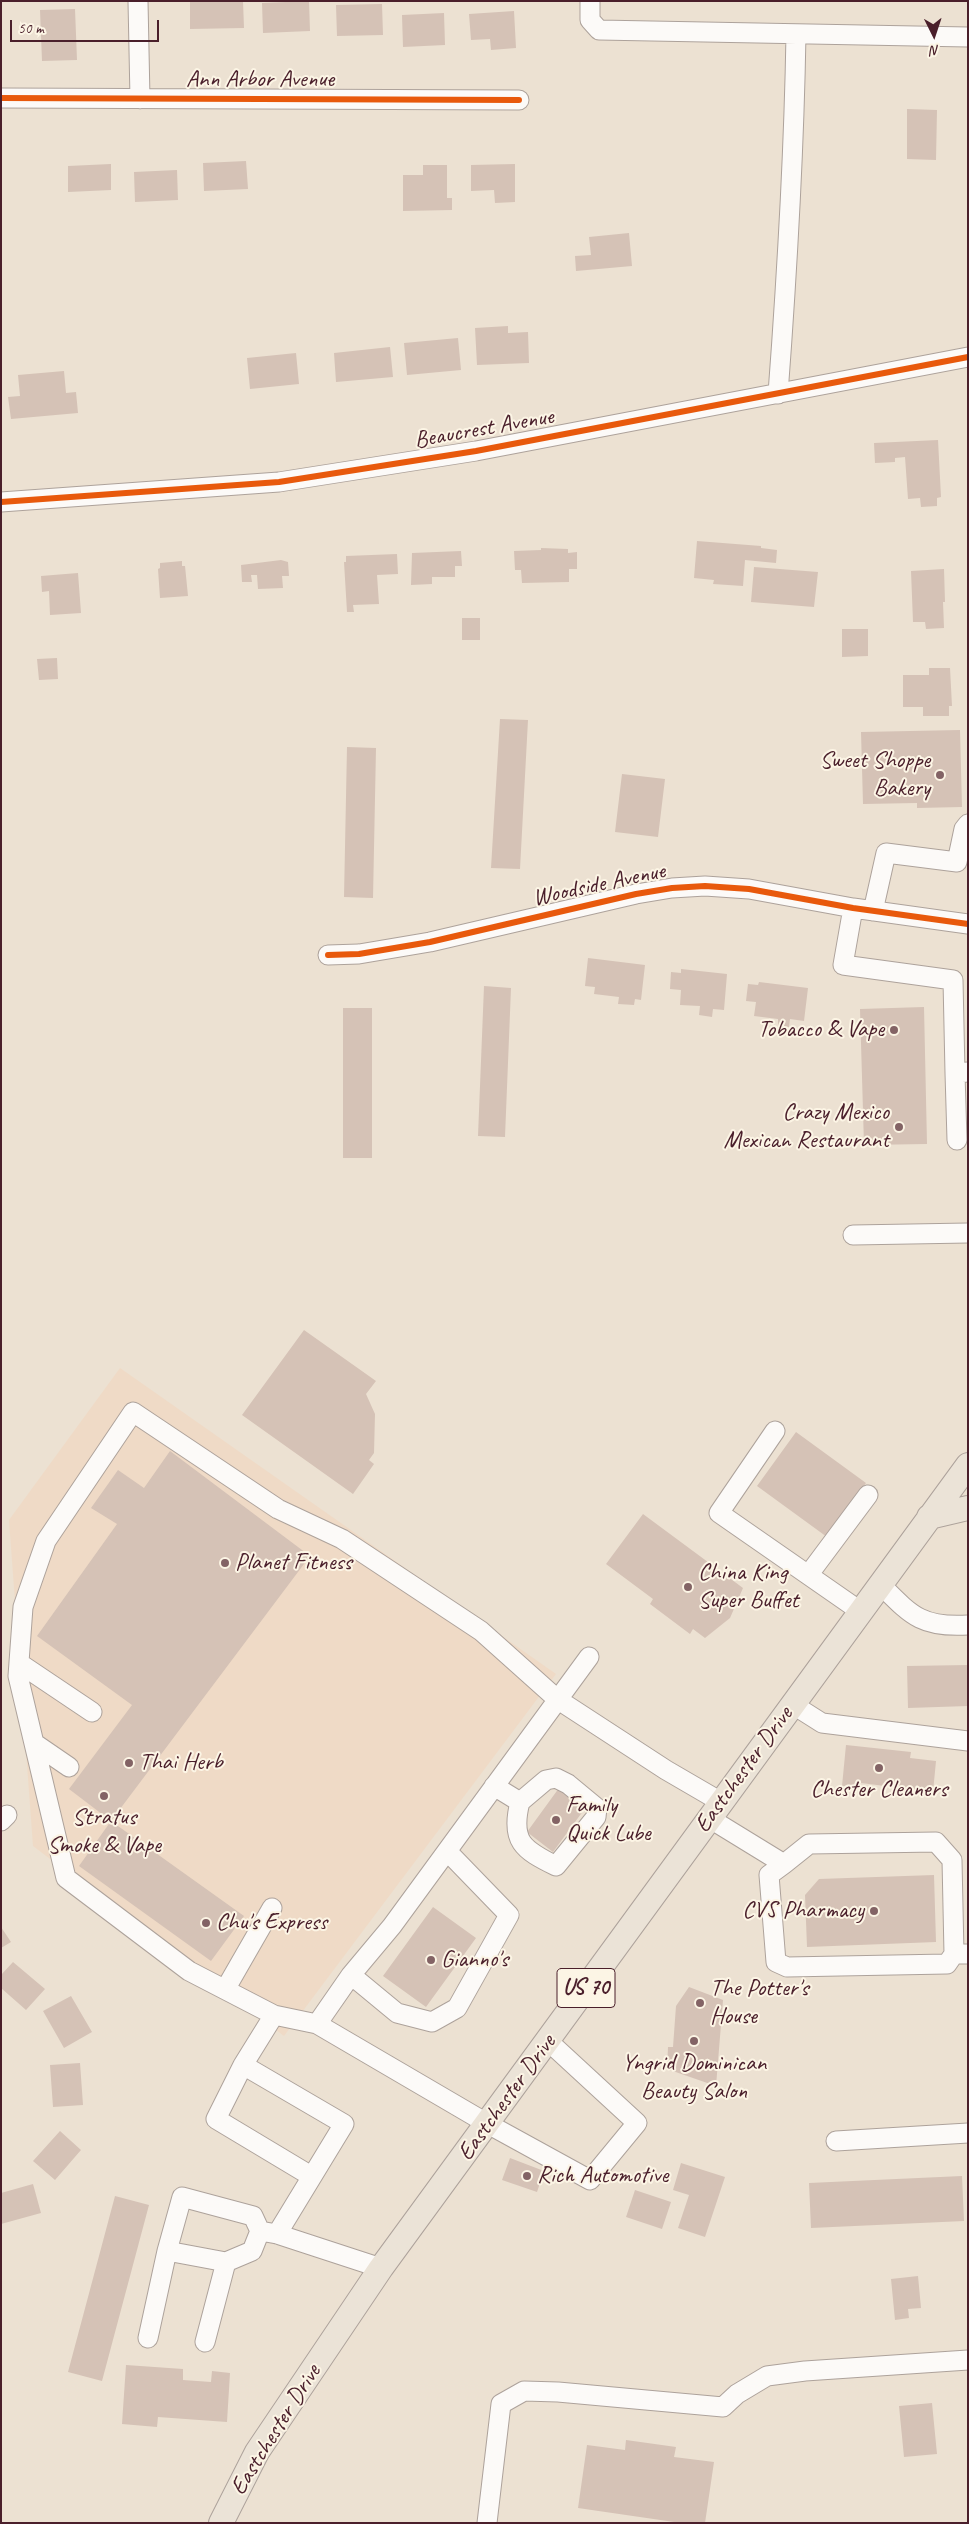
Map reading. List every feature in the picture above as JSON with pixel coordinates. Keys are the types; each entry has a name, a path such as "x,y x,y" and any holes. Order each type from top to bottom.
{"main road":[{"name":"Eastchester Drive","path":"221,2523 257,2452 381,2268 488,2124 968,1464"},
{"path":"929,1517 968,1508"}],"street":[{"path":"138,1 140,98"},
{"path":"590,1 590,20 599,30 968,37"},
{"path":"778,394 788,261 796,34"},
{"name":"Ann Arbor Avenue","path":"1,98 520,100"},
{"name":"Beaucrest Avenue","path":"1,502 279,482 476,451 968,357"},
{"path":"874,911 886,853 958,862 964,829 968,824"},
{"name":"Woodside Avenue","path":"328,955 367,952 430,942 636,894 672,888 705,886 749,889 853,908 968,924"},
{"path":"853,908 842,965 953,980 962,1073 957,1140"},
{"path":"852,1235 968,1233"},
{"path":"548,2041 637,2123 590,2180 488,2124 318,2024 274,2015 226,1988 189,1972 66,1878 18,1676 23,1607 46,1541 133,1412 278,1509 342,1539 481,1631 557,1699 666,1770 784,1864"},
{"path":"775,1431 719,1513 860,1611"},
{"path":"809,1574 868,1495"},
{"path":"880,1584 911,1615 944,1627 968,1625"},
{"path":"318,2024 351,1975 392,1926 589,1657"},
{"path":"19,1662 92,1712"},
{"path":"792,1704 822,1723 862,1730 968,1741"},
{"path":"34,1743 69,1767"},
{"path":"556,1778 589,1800 597,1808 596,1817 556,1866 527,1851 518,1838 515,1824 520,1802 546,1780 556,1778"},
{"path":"494,1786 520,1802"},
{"path":"936,1842 952,1860 958,1953 947,1964 787,1967 776,1962 769,1875 784,1864 809,1844 936,1842"},
{"path":"351,1975 397,2013 432,2022 457,2008 509,1915 447,1851"},
{"path":"226,1988 272,1908"},
{"path":"274,2015 243,2065 216,2119 311,2176"},
{"path":"167,2251 226,2262 252,2251 311,2176 344,2124 243,2065"},
{"path":"836,2141 968,2133"},
{"path":"148,2338 167,2251 182,2197 253,2216 268,2233 381,2268"},
{"path":"205,2342 226,2262"},
{"path":"487,2523 501,2404 524,2391 558,2392 723,2406 737,2394 768,2376 805,2371 968,2360"}],"shaded area":[{"path":"120,1368 556,1674 284,2036 33,1846 9,1520"}],"building":[{"path":"190,1 243,1 244,28 190,29"},
{"path":"309,1 310,31 263,33 262,3"},
{"path":"382,4 383,35 337,36 336,5"},
{"path":"75,9 77,60 42,61 40,10"},
{"path":"514,11 516,48 491,50 490,39 471,40 469,14"},
{"path":"444,13 445,45 403,47 402,15"},
{"path":"907,109 937,110 936,160 907,159"},
{"path":"246,161 248,189 204,191 203,163"},
{"path":"111,164 111,190 68,192 68,166"},
{"path":"515,164 515,202 495,203 494,190 471,191 471,165"},
{"path":"423,165 447,165 447,198 452,198 452,210 403,211 403,175 423,175"},
{"path":"177,170 178,200 135,202 134,172"},
{"path":"629,233 632,266 576,271 575,256 591,255 589,237"},
{"path":"508,326 508,333 528,332 529,363 477,365 475,328"},
{"path":"458,338 461,370 407,375 404,343"},
{"path":"390,347 393,377 336,382 334,353"},
{"path":"296,353 299,384 250,389 247,358"},
{"path":"64,371 66,393 76,392 78,413 11,419 8,397 20,396 18,375"},
{"path":"938,440 941,497 937,498 937,506 921,507 920,498 908,499 905,457 895,458 895,462 875,463 874,443"},
{"path":"697,541 761,546 761,548 777,550 776,563 745,560 743,586 713,584 714,580 694,578"},
{"path":"541,548 568,549 568,553 577,552 577,569 569,569 569,582 522,583 521,570 515,570 514,551 541,550"},
{"path":"461,551 462,566 455,566 455,577 432,577 432,584 411,585 412,553"},
{"path":"397,554 398,574 377,575 379,604 353,605 354,612 347,612 344,562 346,562 346,556"},
{"path":"281,560 288,562 289,576 282,576 283,588 258,589 257,575 251,575 252,582 242,582 241,565"},
{"path":"182,561 182,566 185,566 188,596 160,598 158,569 160,568 160,563"},
{"path":"754,567 818,572 814,607 751,602"},
{"path":"944,569 944,628 926,629 925,622 913,622 911,571"},
{"path":"78,573 81,613 50,615 49,591 42,592 41,576"},
{"path":"462,618 480,618 480,640 462,640"},
{"path":"842,629 868,629 868,656 842,657"},
{"path":"57,658 58,679 39,680 37,659"},
{"path":"929,668 950,668 952,706 949,706 949,716 923,716 923,707 903,707 903,675 929,675"},
{"path":"500,719 528,720 520,869 491,868"},
{"path":"960,730 962,807 917,808 917,803 863,804 861,732"},
{"path":"347,747 376,748 373,898 344,897"},
{"path":"622,774 665,779 658,837 615,832"},
{"path":"588,958 645,965 641,1000 635,999 634,1005 618,1004 619,997 594,994 595,987 585,986"},
{"path":"681,969 727,974 724,1010 713,1009 712,1017 699,1015 700,1006 680,1005 681,990 670,989 671,972 681,973"},
{"path":"759,982 808,988 804,1021 790,1019 789,1027 778,1026 778,1019 754,1016 756,1002 746,1001 748,984 758,985"},
{"path":"484,986 511,988 505,1137 478,1136"},
{"path":"924,1007 927,1144 864,1145 860,1009"},
{"path":"343,1008 372,1008 372,1158 343,1158"},
{"path":"304,1330 376,1381 366,1394 375,1414 374,1453 369,1460 374,1464 353,1494 242,1415"},
{"path":"796,1432 866,1483 827,1537 757,1486"},
{"path":"170,1451 310,1556 111,1821 69,1789 132,1705 37,1636 117,1524 91,1508 118,1470 144,1488"},
{"path":"643,1514 743,1588 730,1618 705,1638 693,1629 690,1634 650,1604 653,1599 606,1564"},
{"path":"968,1665 968,1706 908,1708 907,1666"},
{"path":"846,1745 911,1752 910,1758 936,1761 933,1792 861,1783 860,1788 842,1786"},
{"name":"Family Quick Lube","path":"559,1788 586,1807 553,1852 527,1832"},
{"path":"111,1821 244,1916 211,1961 79,1866"},
{"path":"934,1875 936,1942 807,1947 805,1895 819,1879"},
{"path":"433,1907 476,1938 426,2007 383,1976"},
{"path":"1,1927 11,1942 1,1948"},
{"path":"13,1962 45,1989 26,2010 1,1988 1,1975"},
{"path":"689,1987 723,2000 716,2086 667,2069 668,2047 673,2047 676,2006"},
{"path":"71,1996 92,2032 64,2048 43,2011"},
{"path":"80,2063 83,2105 53,2107 50,2065"},
{"path":"60,2131 81,2150 55,2180 33,2161"},
{"path":"510,2158 544,2171 537,2192 502,2180"},
{"path":"681,2163 725,2177 705,2237 678,2228 689,2195 673,2190"},
{"path":"962,2176 964,2221 811,2228 809,2183"},
{"path":"33,2184 41,2213 1,2224 1,2193"},
{"path":"635,2190 671,2202 662,2229 626,2217"},
{"path":"115,2196 149,2205 102,2381 68,2372"},
{"path":"918,2276 921,2308 908,2309 909,2318 895,2320 891,2279"},
{"path":"126,2365 183,2369 183,2380 211,2382 212,2371 230,2373 227,2422 158,2417 157,2427 122,2424"},
{"path":"932,2403 937,2454 904,2457 899,2406"},
{"path":"626,2440 676,2447 674,2457 714,2462 705,2523 681,2523 578,2508 587,2445 625,2450"}],"cycle path":[{"path":"1,98 519,100"},
{"path":"1,502 279,482 476,451 968,357"},
{"path":"328,955 359,954 430,942 636,894 672,888 705,886 749,889 853,908 968,924"}],"place":[{"name":"Sweet Shoppe Bakery","path":"940,775"},
{"name":"Tobacco & Vape","path":"894,1030"},
{"name":"Crazy Mexico Mexican Restaurant","path":"899,1127"},
{"name":"Planet Fitness","path":"225,1563"},
{"name":"China King Super Buffet","path":"688,1587"},
{"name":"Thai Herb","path":"129,1763"},
{"name":"Chester Cleaners","path":"879,1768"},
{"name":"Stratus Smoke & Vape","path":"104,1796"},
{"name":"Family Quick Lube","path":"556,1820"},
{"name":"CVS Pharmacy","path":"874,1911"},
{"name":"Chu's Express","path":"206,1923"},
{"name":"Gianno's","path":"431,1960"},
{"name":"The Potter's House","path":"700,2003"},
{"name":"Yngrid Dominican Beauty Salon","path":"694,2041"},
{"name":"Rich Automotive","path":"527,2176"}]}
